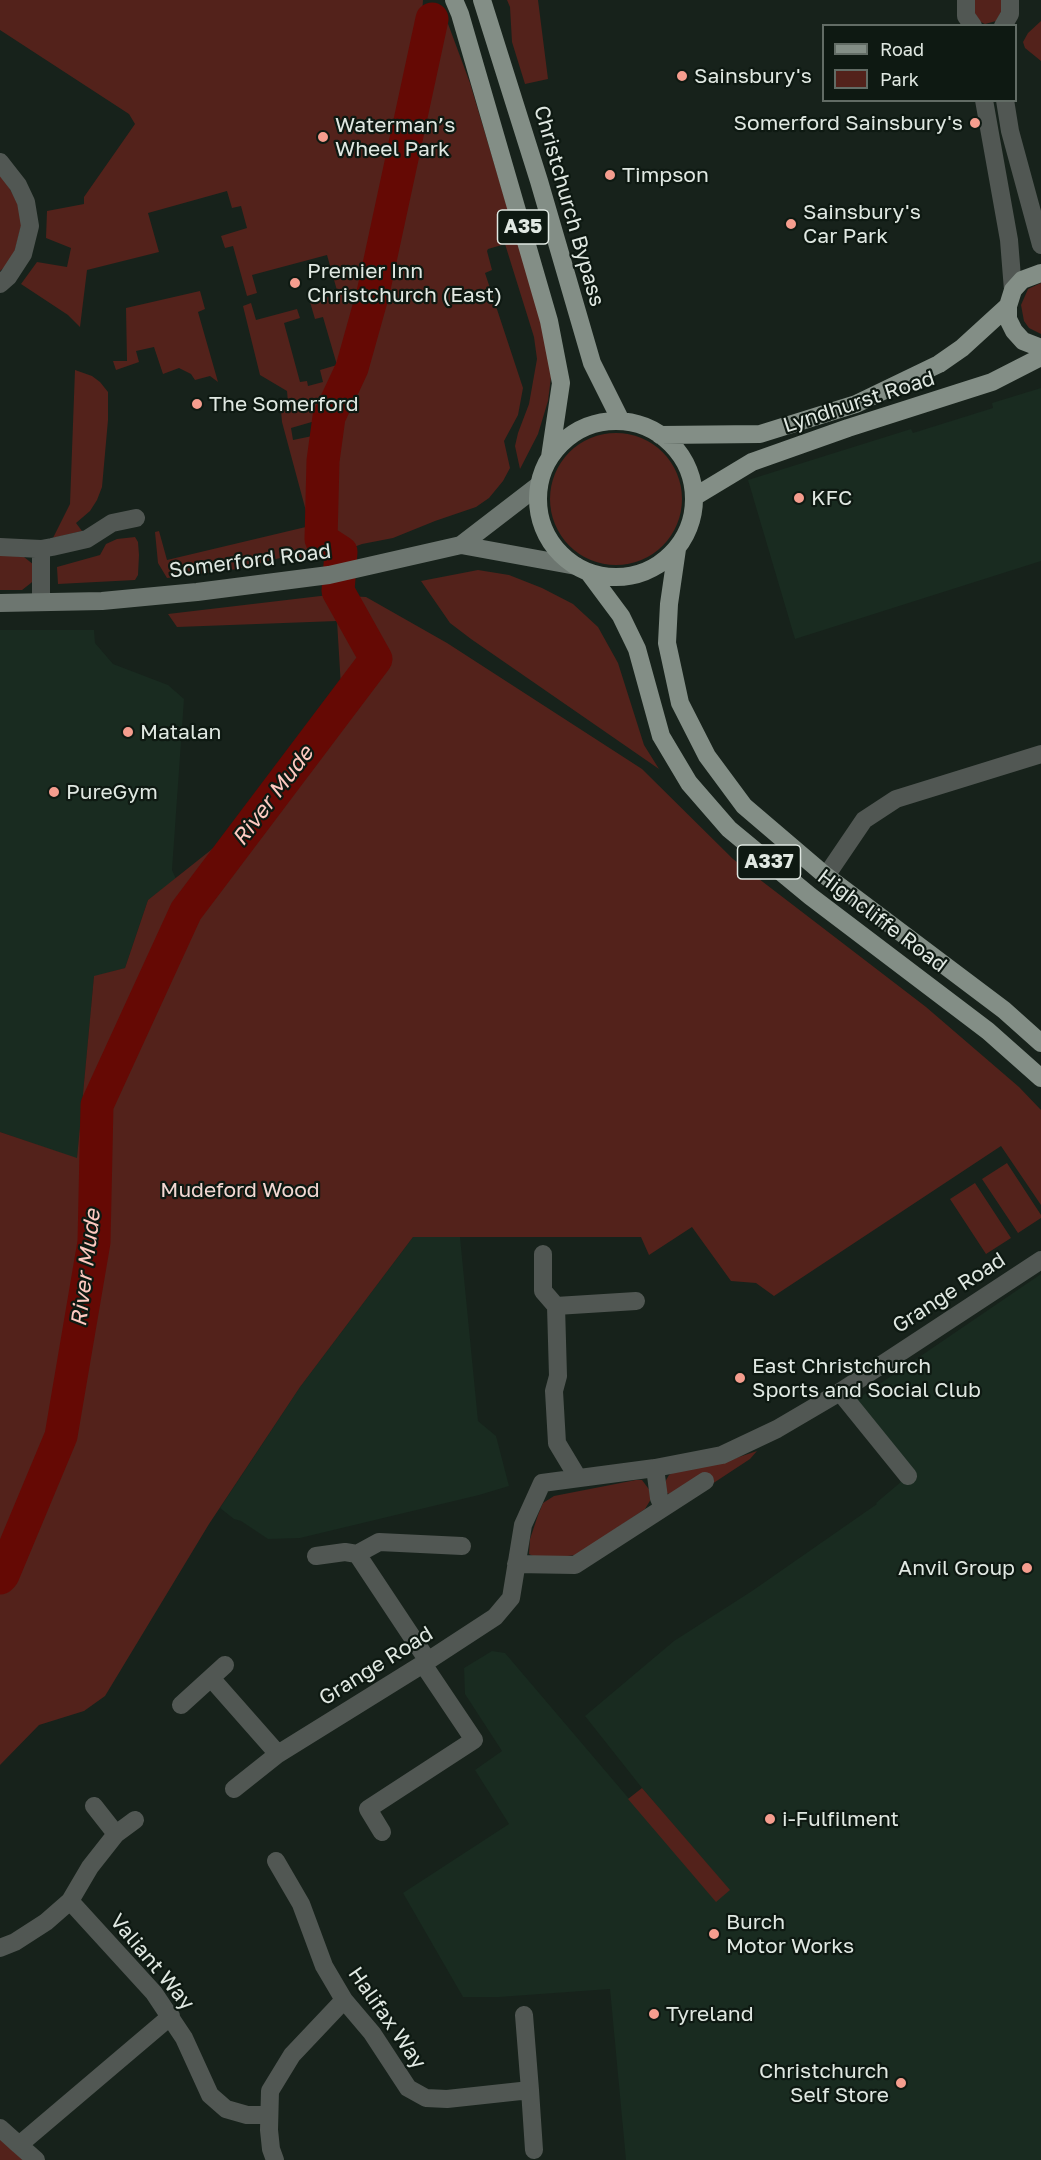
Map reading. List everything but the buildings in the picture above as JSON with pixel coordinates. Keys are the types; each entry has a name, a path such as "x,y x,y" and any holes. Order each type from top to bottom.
{"main road":[{"name":"A35","path":"454,0 467,36 549,321 561,383 550,459"},
{"name":"Christchurch Bypass","path":"482,0 539,181 592,363 621,421"},
{"name":"Lyndhurst Road","path":"660,435 760,434 856,404 939,364 962,348 1010,298 1022,280 1041,273"},
{"path":"1010,298 1008,319 1014,331 1023,341 1041,348"},
{"name":"Lyndhurst Road","path":"694,497 752,462 848,428 992,382 1041,357"},
{"path":"621,421 642,426 660,435 678,452 690,473 694,497 693,516 687,534 677,549 658,565 637,575 613,578 583,570 558,551 545,531 538,508 539,485 550,459 563,442 580,430 600,423 621,421"},
{"name":"Somerford Road","path":"0,603 102,601 197,592 337,573 461,544 539,485"},
{"name":"Somerford Road","path":"461,544 583,570"},
{"name":"Highcliffe Road","path":"677,549 669,604 667,644 680,703 707,756 744,806 826,876 1004,1010 1041,1043"},
{"name":"Highcliffe Road","path":"583,570 621,616 637,649 661,736 689,783 729,829 810,896 988,1031 1041,1078"}],"street":[{"path":"966,0 964,9 971,24"},
{"path":"1004,24 1010,14 1010,0"},
{"path":"984,102 1009,240 1010,298"},
{"path":"1005,102 1015,150 1041,245"},
{"path":"0,162 18,185 26,202 30,226 23,254 8,277 0,284"},
{"path":"0,547 41,549 87,539 112,523 136,518"},
{"path":"41,549 41,602"},
{"path":"826,876 864,820 896,799 1041,754"},
{"path":"543,1254 543,1291 556,1306 558,1376 554,1391 557,1443 578,1478"},
{"name":"Grange Road","path":"234,1790 278,1754 495,1617 511,1598 523,1525 542,1483 655,1468 722,1455 777,1429 840,1392 1041,1260"},
{"path":"556,1306 636,1301"},
{"path":"840,1392 908,1476"},
{"path":"655,1468 659,1498 663,1507"},
{"path":"516,1564 574,1565 705,1481"},
{"path":"316,1556 345,1552 357,1554 379,1542 462,1546"},
{"path":"357,1554 474,1740 368,1809 382,1832"},
{"path":"181,1704 225,1665"},
{"path":"211,1678 278,1754"},
{"path":"94,1806 116,1834"},
{"path":"0,1948 15,1942 46,1922 70,1901 90,1868 116,1834 135,1820"},
{"name":"Halifax Way","path":"276,1861 301,1904 324,1966 344,2000 372,2033 408,2088 426,2098 447,2099 530,2090"},
{"name":"Valiant Way","path":"70,1901 154,1993 171,2016 194,2056 210,2095 226,2109 247,2115 268,2115"},
{"path":"275,2160 271,2149 268,2115 270,2091 278,2075 298,2047 344,2000"},
{"path":"524,2015 534,2150"},
{"path":"19,2145 171,2016"},
{"path":"0,2128 36,2160"}],"shaded area":[{"path":"1041,388 1041,561 795,639 748,480 911,429 913,433 993,408 992,403"},
{"path":"0,630 94,630 95,643 113,664 168,685 184,699 172,870 176,879 148,900 125,968 94,977 77,1159 0,1132"},
{"path":"413,1237 460,1237 478,1421 496,1436 509,1486 300,1538 268,1539 220,1508 300,1387"},
{"path":"1041,1274 1041,2160 626,2160 610,1989 499,1997 463,1997 403,1893 509,1824 475,1770 502,1751 465,1694 464,1668 492,1651 505,1653 716,1901 729,1890 642,1788 585,1716 674,1641 752,1591 877,1504 908,1476 856,1400"}],"green space":[{"path":"0,0 423,0 422,15 430,10 444,13 470,83 547,340 552,369 548,401 538,434 520,469 515,446 529,404 537,359 534,337 505,244 488,249 492,270 485,273 523,388 518,415 504,441 510,468 489,498 476,507 393,538 362,544 316,561 284,557 237,569 167,578 158,563 155,532 159,531 167,560 310,526 282,422 281,411 288,402 287,391 260,375 243,306 251,303 256,320 297,309 300,318 284,323 300,382 307,381 308,386 323,382 320,370 337,365 323,317 315,319 310,302 338,294 327,255 252,275 257,293 247,296 233,246 225,248 221,236 247,228 241,206 232,208 227,191 148,213 159,252 87,270 80,327 68,315 21,284 37,262 67,267 71,248 46,238 47,211 84,204 84,197 135,124 129,114 0,30","holes":["329,417 327,433 293,440 291,428"]},
{"path":"507,0 538,0 548,79 525,84 512,42 510,7"},
{"path":"973,0 1002,0 1004,7 996,21 985,24 975,19"},
{"path":"1041,21 1041,61 1025,48 1023,42 1028,33"},
{"path":"0,171 24,215 14,254 0,271"},
{"path":"1041,283 1041,334 1029,328 1024,321 1021,305 1028,289"},
{"path":"200,291 205,309 198,312 218,382 210,376 195,380 191,374 179,368 163,374 154,347 136,351 139,362 116,370 113,361 127,361 126,308"},
{"path":"75,370 92,376 108,392 102,487 90,511 76,523 82,531 53,538 70,504"},
{"path":"616,433 641,438 663,452 677,474 682,499 677,524 663,546 641,560 616,565 591,560 569,546 555,524 550,499 555,474 569,452 591,438"},
{"path":"135,537 138,542 139,555 138,575 135,580 58,584 57,567 100,555 106,544 117,539"},
{"path":"0,554 24,557 34,565 35,579 22,590 0,590"},
{"path":"478,570 509,575 542,588 573,604 598,627 618,663 644,745 659,769 450,623 421,581"},
{"name":"Mudeford Wood","path":"329,595 366,597 447,643 642,769 733,859 926,1007 1019,1087 1041,1110 1041,1205 1001,1146 774,1296 756,1283 731,1281 692,1227 649,1255 641,1237 413,1237 300,1387 209,1524 105,1696 84,1711 39,1725 0,1765 0,1132 77,1158 94,976 125,968 148,900 216,846 280,777 341,687 337,621 177,627 168,614"},
{"path":"1007,1163 1041,1215 1041,1218 1018,1233 982,1179"},
{"path":"975,1183 1011,1238 986,1254 950,1199"},
{"path":"757,1451 750,1459 712,1484 669,1494 665,1492 665,1482 669,1475 676,1471 727,1461"},
{"path":"642,1480 651,1492 651,1499 645,1509 577,1555 539,1559 529,1554 530,1539 543,1503 554,1496"},
{"path":"642,1788 730,1890 716,1902 628,1799"},
{"path":"0,2139 23,2160 0,2160"}],"waterway":[{"name":"River Mude","path":"0,1578 61,1436 94,1242 97,1105 186,911 376,659 338,591 341,552 321,539 323,461 329,417 352,368 373,293 432,19"}],"place":[{"name":"Sainsbury's","path":"682,76"},
{"name":"Somerford Sainsbury's","path":"975,123"},
{"name":"Waterman’s Wheel Park","path":"323,137"},
{"name":"Timpson","path":"610,175"},
{"name":"Sainsbury's Car Park","path":"791,224"},
{"name":"Premier Inn Christchurch (East)","path":"295,283"},
{"name":"The Somerford","path":"197,404"},
{"name":"KFC","path":"799,498"},
{"name":"Matalan","path":"128,732"},
{"name":"PureGym","path":"54,792"},
{"name":"East Christchurch Sports and Social Club","path":"740,1378"},
{"name":"Anvil Group","path":"1027,1568"},
{"name":"i-Fulfilment","path":"770,1819"},
{"name":"Burch Motor Works","path":"714,1934"},
{"name":"Tyreland","path":"654,2014"},
{"name":"Christchurch Self Store","path":"901,2083"}]}
